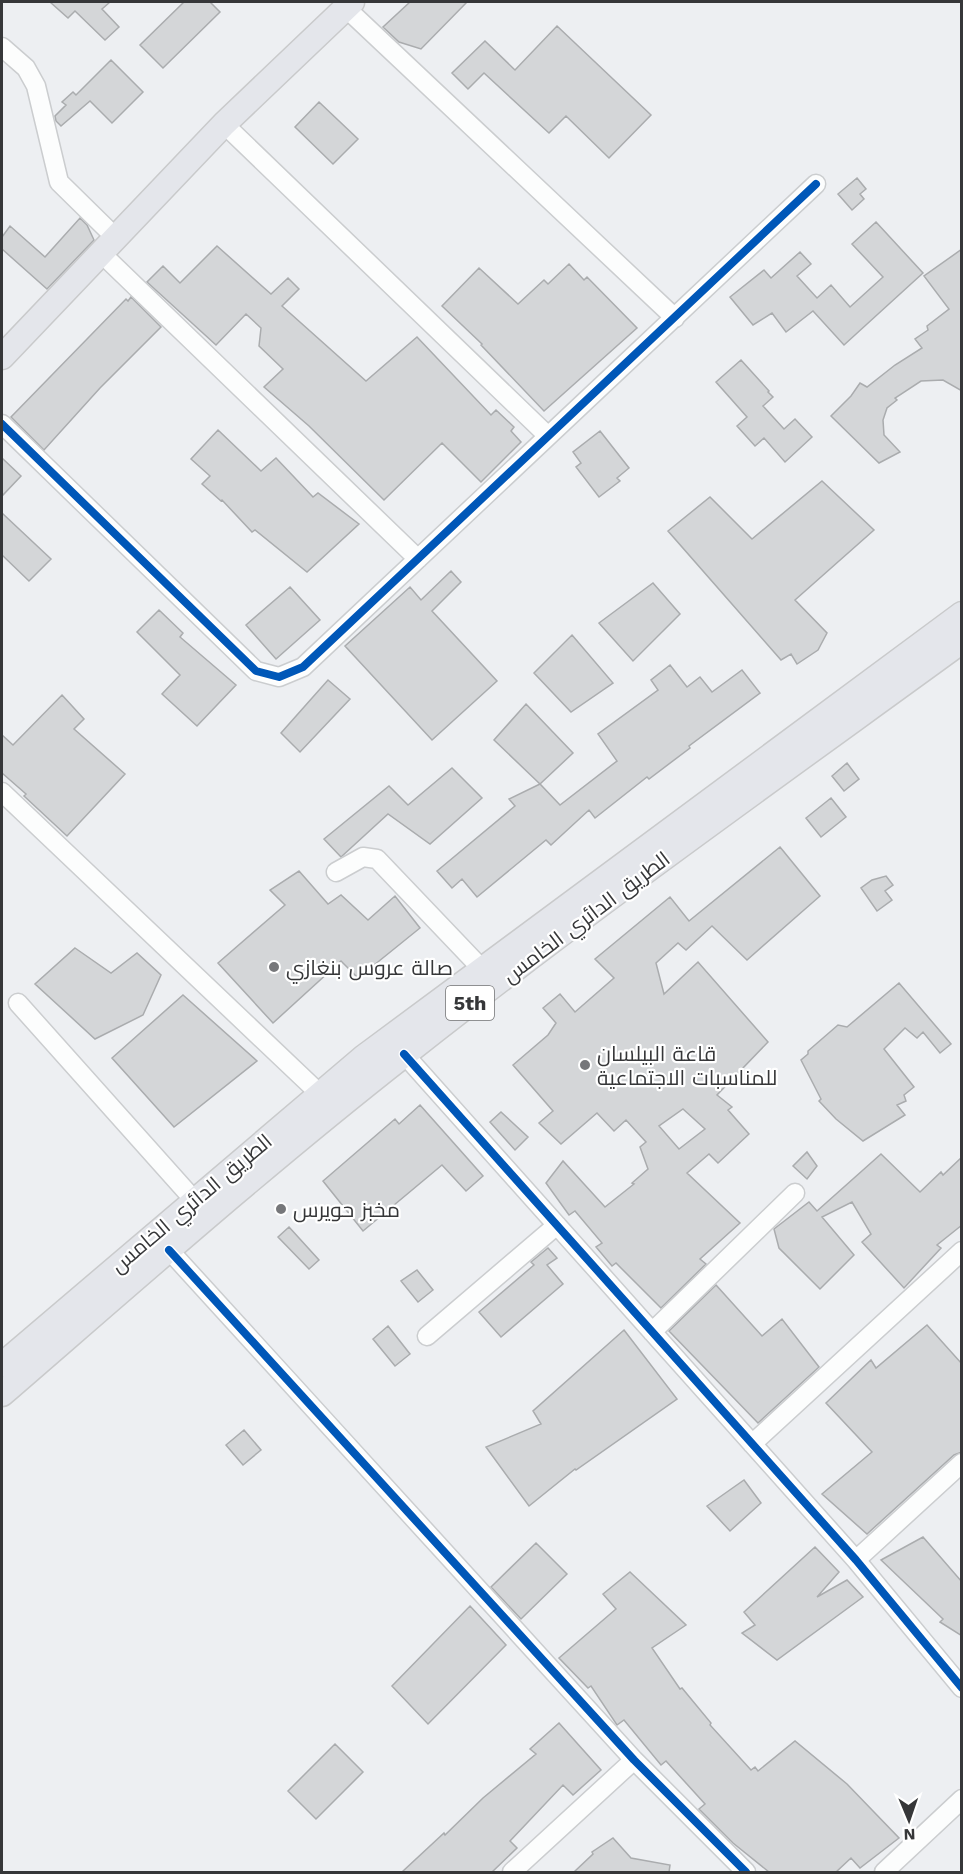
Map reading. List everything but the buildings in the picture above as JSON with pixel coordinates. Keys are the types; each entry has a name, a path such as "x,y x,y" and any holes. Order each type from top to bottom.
{"main road":[{"path":"2,357 224,124 348,4"},
{"name":"الطريق الدائري الخامس","path":"2,1394 194,1200 364,1057 481,968 962,614"},
{"name":"الطريق الدائري الخامس","path":"2,1365 113,1283 169,1250 298,1140 404,1054 714,821 962,641"}],"street":[{"path":"348,4 675,318"},
{"path":"2,47 26,68 36,86 59,182 108,245 418,559"},
{"path":"224,124 548,436"},
{"path":"2,424 255,671 279,677 303,667 816,184"},
{"path":"2,792 320,1094"},
{"path":"336,872 363,857 377,859 481,968"},
{"path":"18,1003 194,1200"},
{"path":"404,1054 856,1560 962,1688"},
{"path":"652,1332 795,1193"},
{"path":"427,1336 557,1225"},
{"path":"169,1250 634,1760 746,1872"},
{"path":"752,1444 962,1251"},
{"path":"856,1560 962,1463"},
{"path":"512,1872 634,1760"},
{"path":"884,1872 962,1799"}],"cycle path":[{"path":"2,424 256,671 279,677 303,667 816,184"},
{"path":"404,1054 856,1560 962,1688"},
{"path":"169,1250 634,1760 746,1872"}],"place":[{"name":"صالة عروس بنغازي","path":"274,967"},
{"name":"قاعة البيلسان للمناسبات الاجتماعية","path":"585,1065"},
{"name":"مخبز حويرس","path":"281,1209"}]}
